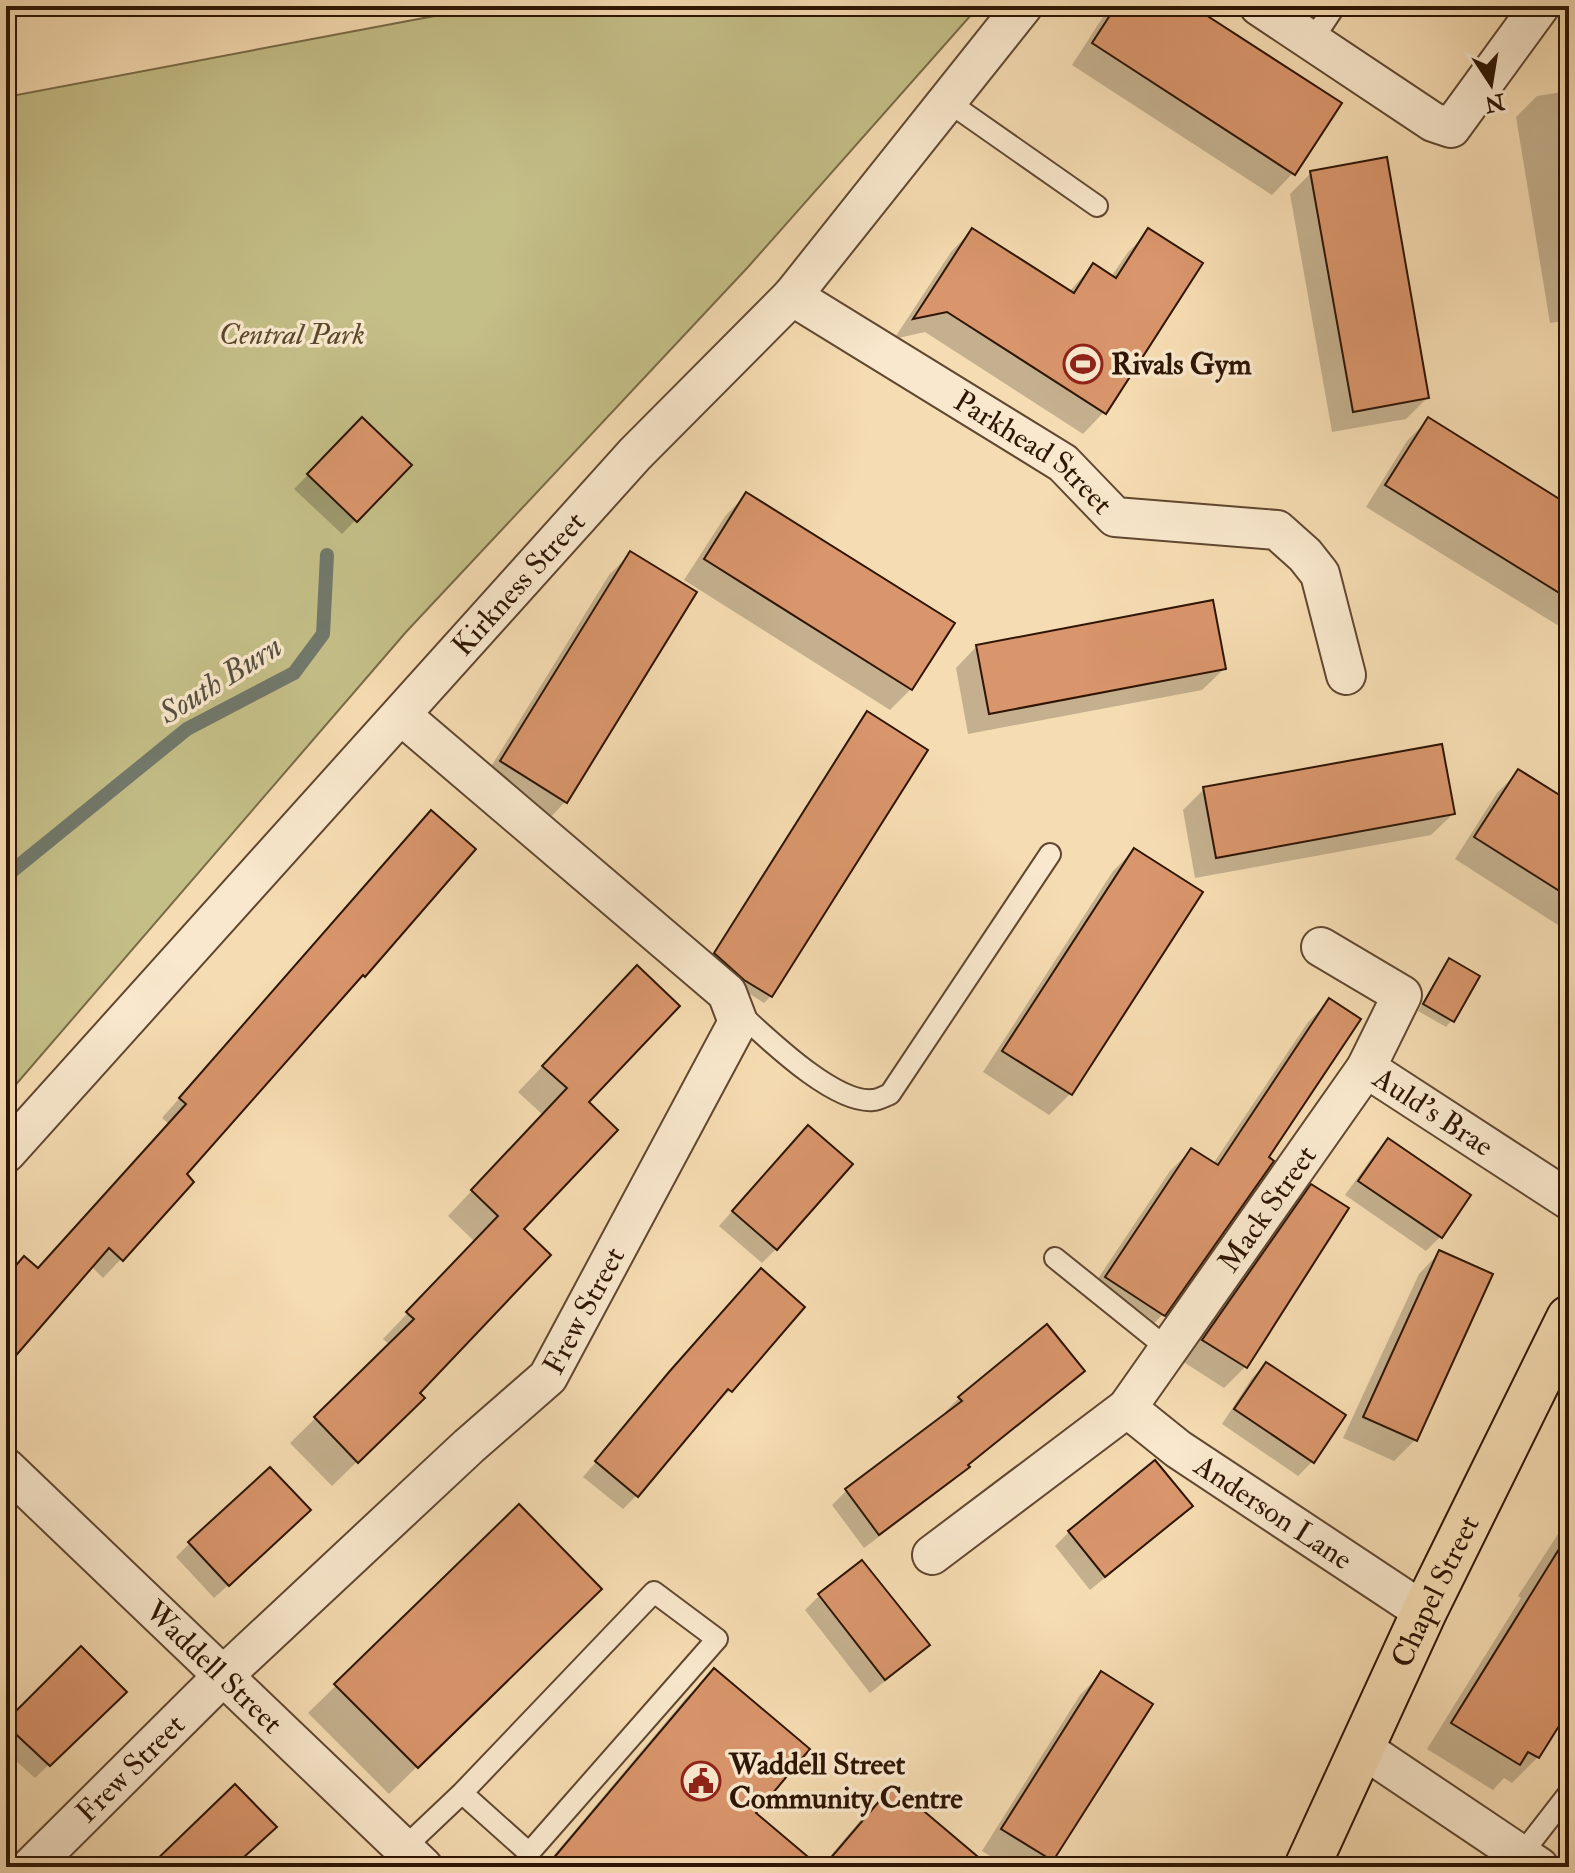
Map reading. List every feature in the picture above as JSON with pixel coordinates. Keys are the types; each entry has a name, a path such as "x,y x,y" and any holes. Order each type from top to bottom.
{"main road":[{"name":"Chapel Street","path":"1307,1867 1424,1612 1569,1318"}],"street":[{"name":"Kirkness Street","path":"6,1153 635,454 792,296 1023,6"},
{"path":"1259,6 1433,122 1451,128 1540,6"},
{"name":"Parkhead Street","path":"792,296 1063,463 1115,517 1277,530 1305,555 1320,574 1346,675"},
{"path":"401,715 727,993 732,1006"},
{"name":"Auld's Brae","path":"1321,947 1402,995 1366,1068 1569,1200"},
{"name":"Frew Street","path":"31,1867 224,1675 469,1446 548,1377 738,1022 732,1006"},
{"name":"Mack Street","path":"932,1555 1127,1408 1366,1068"},
{"name":"Anderson Lane","path":"1127,1408 1178,1449 1424,1612"},
{"name":"Waddell Street","path":"6,1468 413,1858"},
{"path":"1362,1748 1530,1861"}],"lane":[{"path":"1311,42 1335,6"},
{"path":"947,101 1097,206"},
{"path":"732,1006 777,1048 846,1096 873,1100 890,1094 1050,854"},
{"path":"1055,1258 1168,1349"},
{"path":"413,1858 462,1793 654,1592 717,1639 529,1853 462,1793"},
{"path":"1530,1861 1569,1793"}],"green space":[{"name":"Central Park","path":"470,6 979,6 748,267 406,632 6,1096 6,97 466,10"}],"building":[{"path":"1116,6 1192,6 1342,103 1295,175 1092,43"},
{"path":"1387,157 1429,398 1353,412 1310,171"},
{"name":"Rivals Gym","path":"972,228 1074,293 1093,263 1116,278 1148,228 1203,263 1106,414 947,312 913,319"},
{"path":"362,417 412,465 357,522 307,474"},
{"path":"1428,417 1569,505 1569,599 1385,485"},
{"path":"746,492 955,623 912,690 704,559"},
{"path":"630,551 697,592 567,803 500,761"},
{"path":"1213,600 1226,669 989,714 976,645"},
{"path":"867,711 928,750 772,997 744,980 714,953"},
{"path":"1442,744 1455,814 1216,858 1203,787"},
{"path":"1518,769 1569,801 1569,897 1474,837"},
{"path":"431,810 476,849 187,1174 194,1182 123,1261 109,1248 6,1367 6,1277 24,1256 38,1268 186,1104 179,1098"},
{"path":"1134,848 1203,892 1072,1095 1002,1051"},
{"path":"1449,958 1480,976 1454,1022 1423,1004"},
{"path":"637,965 680,1006 589,1102 618,1130 524,1229 551,1255 420,1393 425,1398 358,1463 314,1417 414,1319 406,1312 498,1216 471,1190 567,1088 542,1066"},
{"path":"1329,998 1361,1019 1269,1157 1274,1161 1163,1315 1105,1277 1191,1148 1218,1165"},
{"path":"808,1125 853,1164 777,1250 732,1211"},
{"path":"1388,1138 1471,1195 1442,1238 1358,1181"},
{"path":"1311,1184 1349,1208 1247,1368 1202,1340"},
{"path":"1439,1250 1493,1274 1417,1441 1363,1417"},
{"path":"761,1268 805,1307 732,1392 728,1389 638,1497 595,1461"},
{"path":"1047,1324 1085,1371 968,1465 970,1467 879,1535 845,1489 962,1401 958,1397"},
{"path":"1266,1362 1346,1415 1314,1463 1234,1409"},
{"path":"1155,1460 1193,1506 1105,1577 1068,1531"},
{"path":"270,1467 311,1510 229,1586 188,1542"},
{"path":"519,1504 602,1589 418,1768 334,1684"},
{"path":"1569,1533 1569,1710 1539,1758 1528,1752 1520,1765 1451,1723"},
{"path":"862,1560 930,1645 885,1680 818,1594"},
{"path":"81,1646 127,1692 50,1766 6,1725 6,1721"},
{"name":"Waddell Street Community Centre","path":"714,1668 810,1749 756,1813 820,1867 546,1867"},
{"path":"1101,1671 1153,1704 1053,1861 1001,1829"},
{"path":"235,1784 277,1827 233,1867 149,1867"},
{"name":"Waddell Street Community Centre","path":"893,1785 990,1867 823,1867"}],"waterway":[{"name":"South Burn","path":"6,876 187,729 294,673 323,634 327,555"}],"place":[{"name":"Rivals Gym","path":"1083,364"},
{"name":"Waddell Street Community Centre","path":"701,1781"}]}
